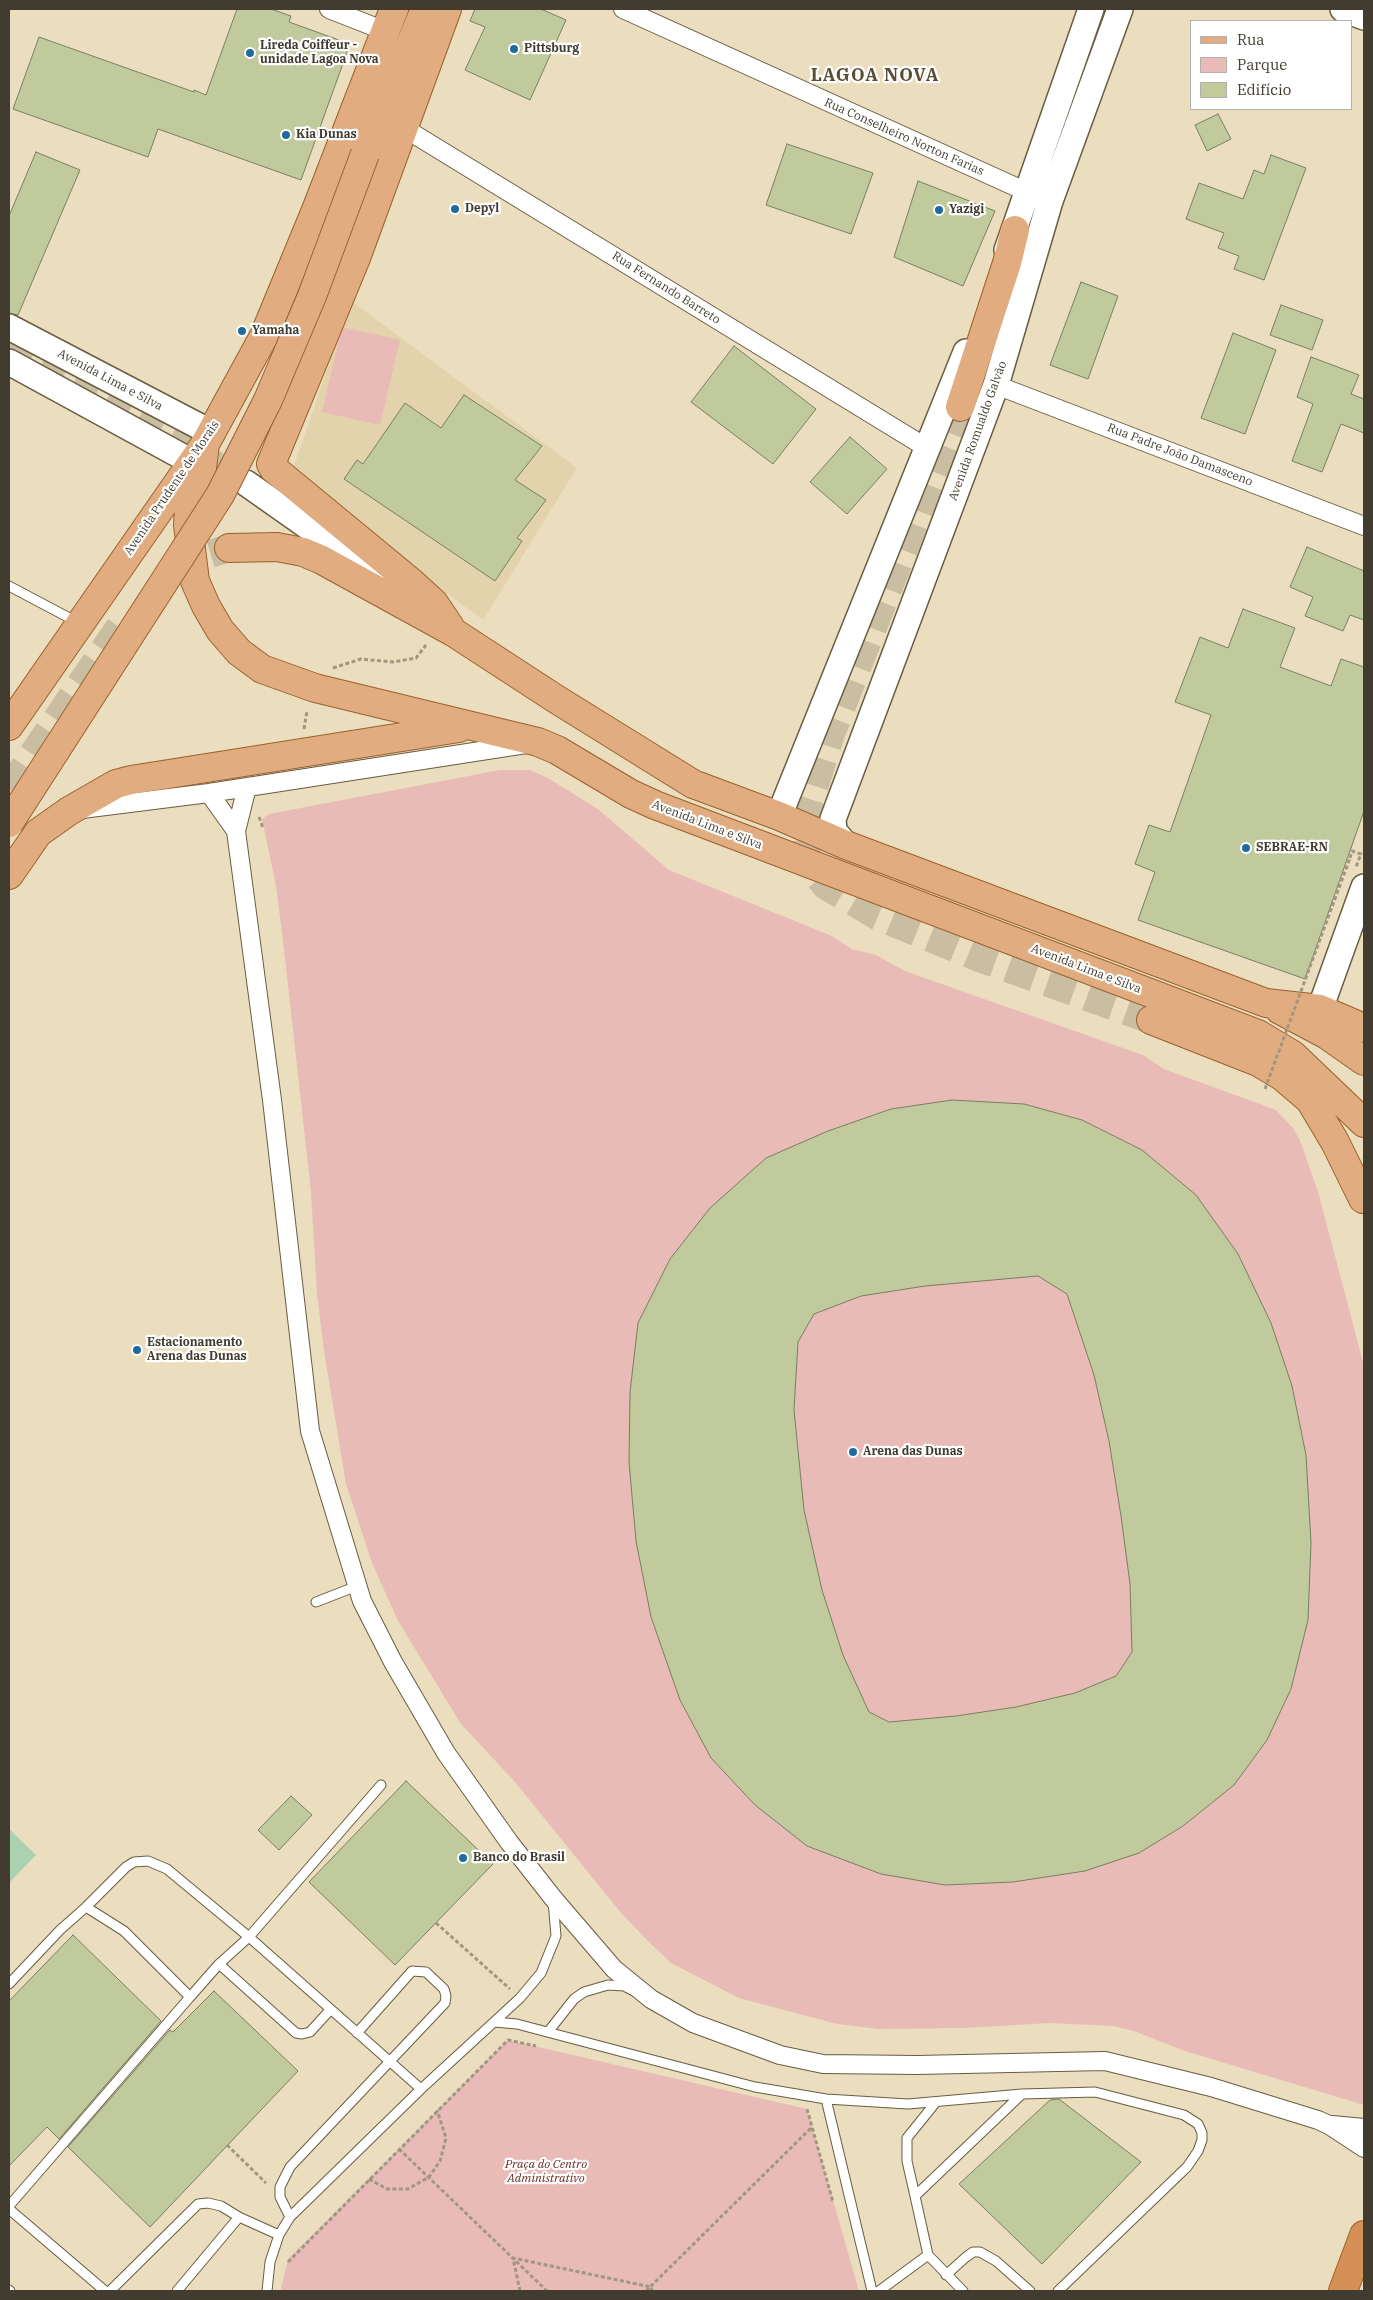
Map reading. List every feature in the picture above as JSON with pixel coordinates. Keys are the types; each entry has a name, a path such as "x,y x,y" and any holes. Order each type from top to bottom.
{"highway":[{"path":"1343,2291 1364,2236"}],"main road":[{"path":"9,823 220,495 271,392 312,296 365,154 425,9"},
{"path":"447,9 356,258 271,464 274,469 417,588 434,604 454,632"},
{"path":"779,816 1015,230 1091,9"},
{"name":"Avenida Romualdo Galvão","path":"846,845 834,831 833,819 996,385 1050,201 1120,9"},
{"path":"1343,9 1364,17"},
{"name":"Avenida Prudente de Morais","path":"9,726 203,446 264,336 316,210 389,20"},
{"path":"960,407 1008,263 1015,230"},
{"name":"Avenida Lima e Silva","path":"9,327 203,446 200,476 189,507 188,539 195,581 206,606 220,630 239,652 262,669 315,688 538,742 557,750 631,794 655,805 1258,1034 1293,1055 1337,1095 1364,1123"},
{"path":"9,362 203,446"},
{"path":"246,483 454,632 556,699 694,784 779,816 846,845 1266,1003 1327,1035 1364,1061"},
{"path":"229,548 277,547 304,552 454,632"},
{"path":"9,875 38,833 107,787 132,780 470,726"},
{"path":"1320,1009 1364,887"},
{"path":"1266,1003 1320,1009 1364,1028"},
{"path":"1151,1020 1258,1062 1283,1076 1310,1100 1335,1142 1363,1202"},
{"path":"1337,1095 1357,1167 1363,1202"}],"street":[{"path":"329,9 389,20"},
{"name":"Rua Conselheiro Norton Farias","path":"623,9 1027,193 1050,201"},
{"name":"Rua Fernando Barreto","path":"404,128 927,448"},
{"name":"Rua Padre João Damasceno","path":"996,385 1364,526"},
{"path":"69,811 208,793 538,742"},
{"path":"247,787 236,831 272,1100 310,1431 362,1601 446,1753 509,1842 553,1898 614,1969 651,1999 694,2023 780,2055 823,2064 917,2066 1072,2060 1105,2061 1211,2087 1330,2125 1359,2126"},
{"path":"208,793 236,831"},
{"path":"1330,2125 1364,2148"}],"lane":[{"path":"9,586 79,624"},
{"path":"316,1602 357,1586"},
{"path":"105,2291 9,2208 190,1996 219,1964 249,1937 381,1785"},
{"path":"9,1984 60,1930 126,1867 134,1862 148,1861 167,1869 249,1937 421,2089"},
{"path":"267,2291 270,2262 279,2236 290,2217 421,2089 520,1998 541,1973 556,1936 553,1898"},
{"path":"86,1907 124,1931 190,1996"},
{"path":"219,1964 296,2033 310,2032 330,2010"},
{"path":"290,2217 280,2197 280,2187 290,2166 445,2003 444,1989 426,1972 412,1971 357,2033"},
{"path":"548,2032 574,1999 584,1992 608,1985 624,1986 651,1999"},
{"path":"494,2022 517,2024 755,2087 826,2099 908,2104 1022,2094 1095,2092 1184,2115 1198,2124 1202,2133 1198,2151 1187,2167 1058,2291"},
{"path":"915,2196 1022,2094"},
{"path":"826,2099 872,2291"},
{"path":"936,2102 907,2138 907,2161 928,2255 963,2291"},
{"path":"110,2291 198,2204 221,2206 239,2217 279,2236"},
{"path":"178,2291 239,2217"},
{"path":"946,2275 973,2252 980,2252 996,2261 1030,2291"},
{"path":"879,2291 928,2255"}],"path":[{"path":"1265,1089 1350,858"},
{"path":"436,1923 520,1998"},
{"path":"286,2268 288,2259 508,2040 537,2047"},
{"path":"646,2291 812,2127 807,2109 797,2106"},
{"path":"369,2179 387,2190 408,2190 429,2177 440,2161 446,2138 437,2110"},
{"path":"227,2145 280,2197"},
{"path":"399,2149 547,2291"},
{"path":"513,2258 651,2287"},
{"path":"513,2258 520,2291"},
{"path":"651,2287 652,2291"}],"shaded area":[{"path":"351,301 577,468 483,620 290,477"},
{"path":"9,1829 36,1855 9,1883"}],"green space":[{"path":"342,327 400,340 380,425 322,412"},
{"name":"Arena das Dunas","path":"500,770 530,770 548,778 598,809 669,870 832,936 852,949 876,955 905,971 1143,1055 1164,1069 1276,1110 1292,1127 1300,1140 1319,1195 1364,1366 1364,2105 1185,2051 1134,2031 1114,2026 1049,2023 966,2028 879,2029 837,2024 739,1998 671,1963 648,1941 621,1913 515,1782 461,1724 398,1621 372,1563 346,1484 324,1351 317,1295 311,1192 283,941 276,886 262,819 269,814"},
{"name":"Praça do Centro Administrativo","path":"508,2040 807,2109 859,2291 282,2291 281,2288 288,2259"}],"building":[{"path":"237,9 271,9 291,16 289,22 350,44 301,180 158,129 148,157 13,109 39,37 206,95"},
{"name":"Pittsburg","path":"475,9 541,9 566,20 530,100 465,70 485,27 470,21"},
{"path":"1218,114 1231,139 1207,151 1195,125"},
{"path":"787,144 873,173 851,234 766,205"},
{"path":"36,152 80,170 18,315 9,313 9,216"},
{"path":"1271,155 1306,168 1264,280 1234,269 1239,256 1218,248 1224,233 1186,219 1199,183 1243,199 1254,170 1264,174"},
{"path":"918,181 995,211 963,286 894,257"},
{"path":"1081,282 1118,296 1088,379 1050,365"},
{"path":"1281,305 1323,320 1312,350 1270,335"},
{"path":"1233,333 1276,350 1245,434 1201,418"},
{"path":"734,346 816,409 773,464 691,402"},
{"path":"1311,357 1359,375 1351,394 1364,399 1364,433 1341,424 1322,472 1292,461 1313,404 1297,397"},
{"path":"464,395 542,446 515,480 546,500 517,538 522,541 495,581 344,479 357,460 363,464 405,403 441,428"},
{"path":"850,437 887,469 847,514 810,482"},
{"path":"1307,547 1364,571 1364,620 1350,615 1343,631 1305,616 1313,597 1290,587"},
{"name":"SEBRAE-RN","path":"1243,609 1295,628 1280,667 1331,686 1341,659 1364,667 1364,811 1305,979 1138,920 1155,872 1135,864 1149,825 1170,832 1211,715 1175,702 1200,637 1228,648"},
{"path":"952,1100 1024,1104 1082,1120 1142,1150 1196,1195 1238,1254 1271,1323 1292,1386 1306,1455 1311,1543 1308,1620 1291,1689 1267,1740 1234,1785 1183,1826 1139,1853 1085,1871 1013,1882 945,1885 881,1874 807,1846 755,1805 711,1758 680,1700 651,1617 636,1541 629,1462 630,1392 638,1323 670,1259 710,1208 766,1158 828,1131 891,1109","holes":["1038,1276 1067,1294 1094,1375 1109,1441 1130,1584 1132,1652 1116,1676 1075,1693 1016,1707 956,1716 889,1722 869,1712 843,1655 822,1590 804,1510 794,1410 798,1342 814,1314 861,1296 925,1286"]},
{"path":"406,1781 493,1864 395,1965 309,1882"},
{"path":"291,1796 312,1815 279,1850 258,1830"},
{"path":"73,1935 161,2021 59,2139 47,2127 9,2166 9,2001"},
{"path":"214,1991 298,2071 150,2227 68,2147 170,2030 173,2032"},
{"path":"1059,2099 1141,2162 1042,2264 959,2184 1050,2100"}],"tunnel":[{"path":"9,347 166,432 246,483"},
{"path":"960,407 831,734 808,807 803,830 804,848 816,874 826,886 877,916 979,958 1151,1020"},
{"path":"172,570 188,561 229,548"},
{"path":"9,789 121,625"}],"place":[{"name":"Pittsburg","path":"514,49"},
{"name":"Lireda Coiffeur - unidade Lagoa Nova","path":"250,53"},
{"name":"Kia Dunas","path":"286,135"},
{"name":"Depyl","path":"455,209"},
{"name":"Yazigi","path":"939,210"},
{"name":"Yamaha","path":"242,331"},
{"name":"SEBRAE-RN","path":"1246,848"},
{"name":"Estacionamento Arena das Dunas","path":"137,1350"},
{"name":"Arena das Dunas","path":"853,1452"},
{"name":"Banco do Brasil","path":"463,1858"}],"district":[{"name":"LAGOA NOVA","path":"875,76"}]}
